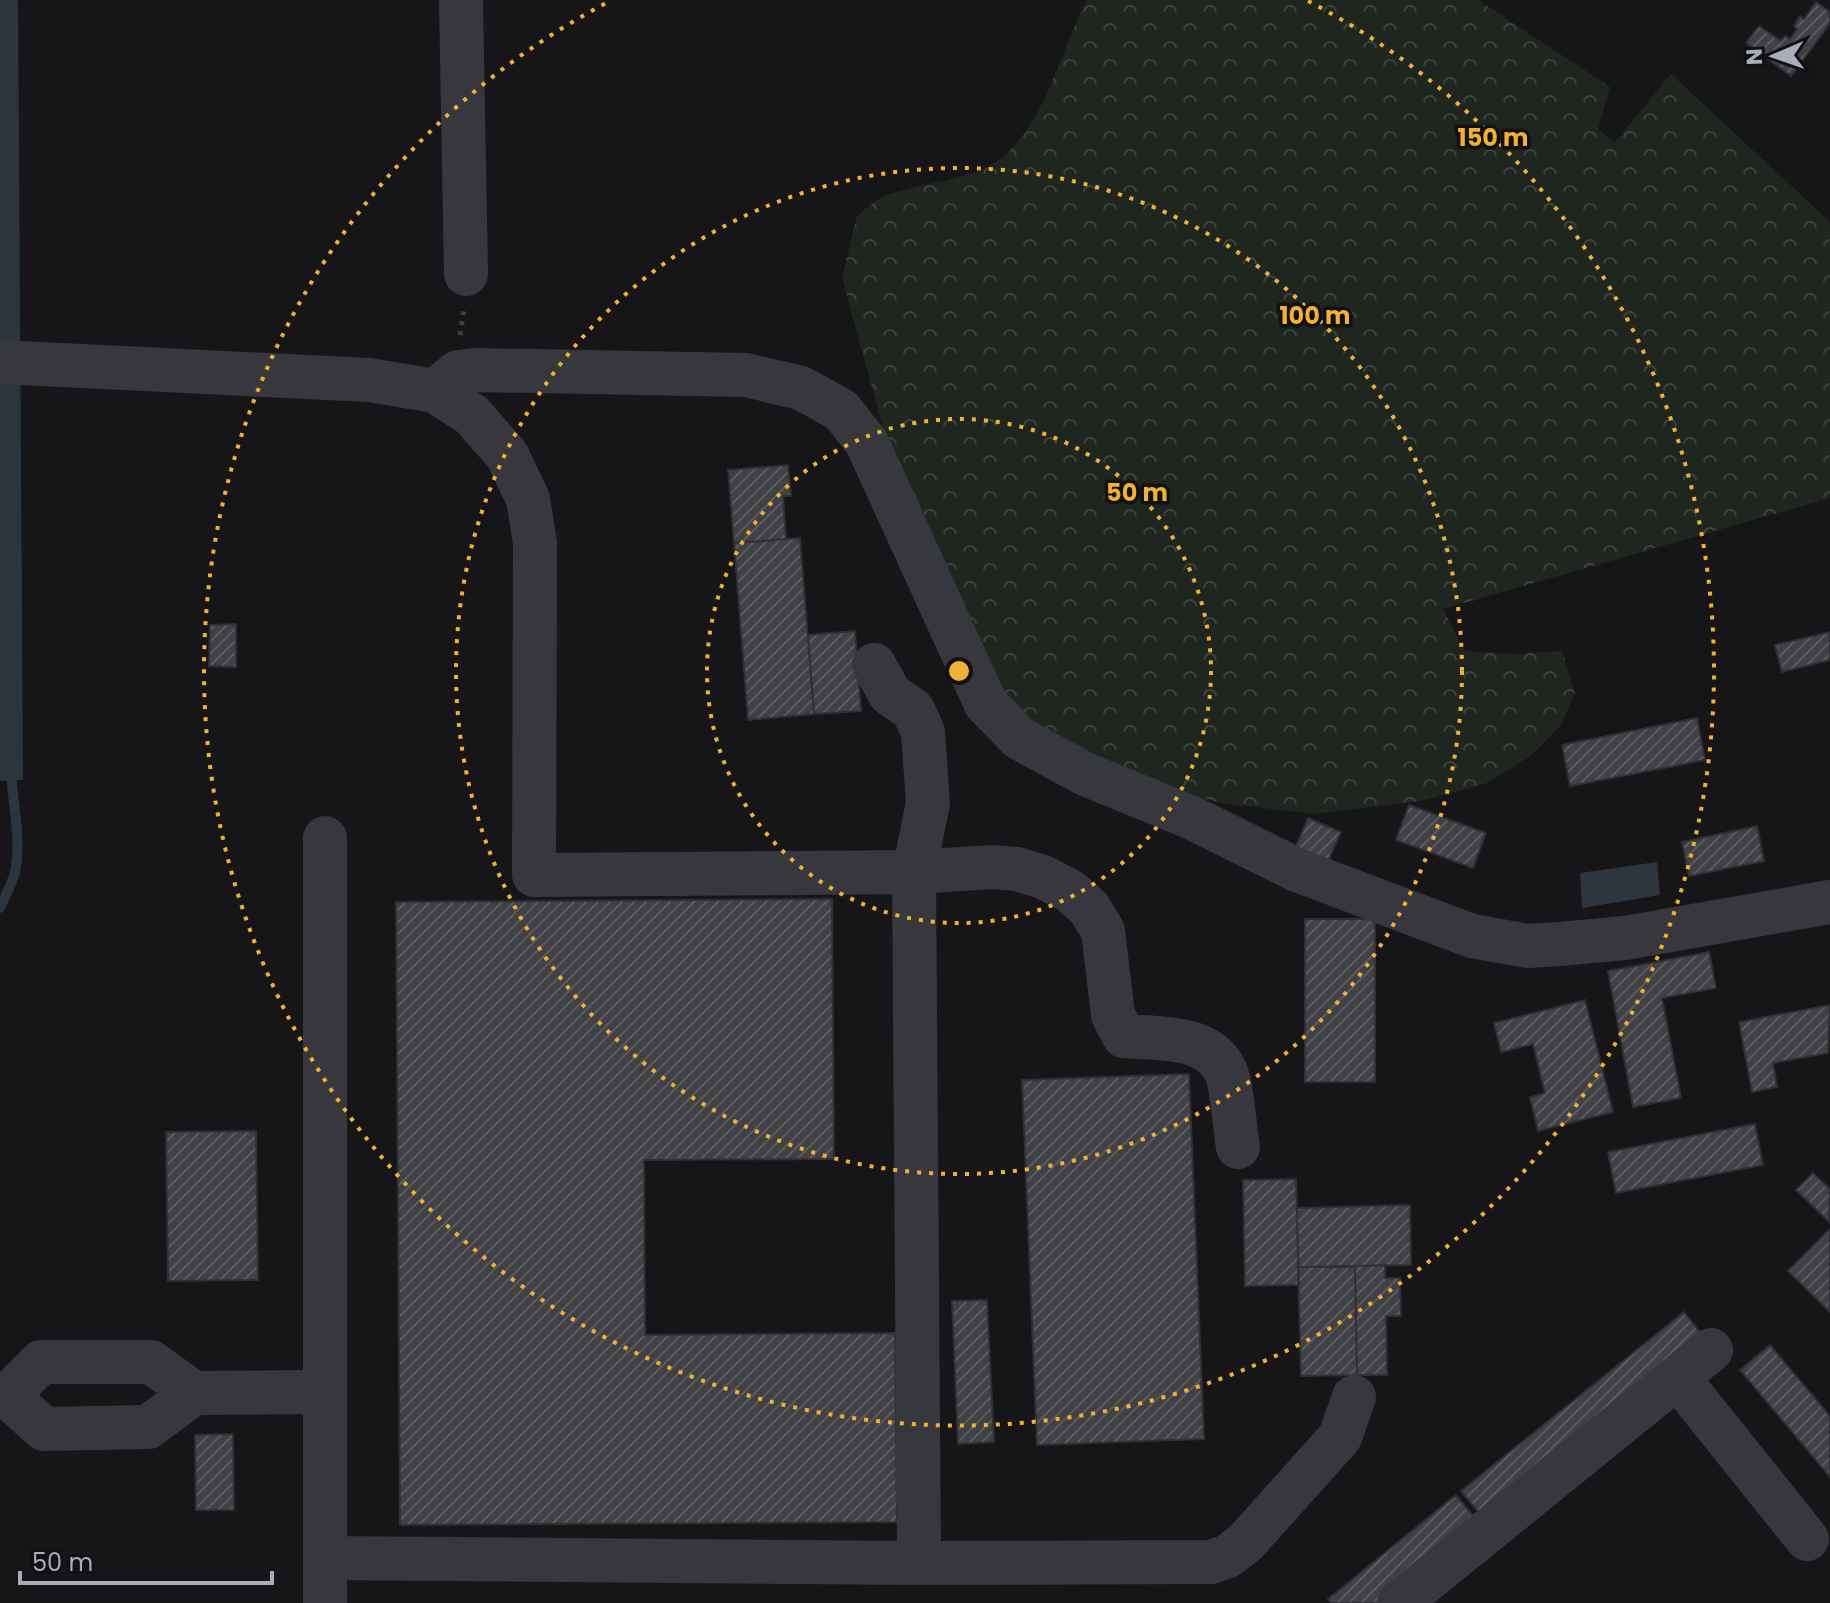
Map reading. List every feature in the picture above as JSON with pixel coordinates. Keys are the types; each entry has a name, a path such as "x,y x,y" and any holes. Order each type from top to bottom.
{"street":[{"path":"461,0 466,274"},
{"path":"11,362 369,380 746,375 801,388 841,410 867,443 986,704 1019,738 1085,774 1190,817 1297,870 1472,936 1528,946 1625,938 1830,902"},
{"path":"446,381 507,455 528,499 535,543 534,875 914,872 992,867 1017,869 1043,877 1070,891 1089,908 1103,931 1113,1015 1124,1036 1192,1042 1211,1053 1226,1072 1238,1147"},
{"path":"874,665 890,694 913,710 923,732 928,803 914,872 919,1563"},
{"path":"325,838 325,1603"},
{"path":"1399,1603 1711,1350"},
{"path":"194,1393 151,1362 41,1362 4,1396 44,1429 148,1427 194,1393 325,1392"},
{"path":"1678,1378 1807,1539"},
{"path":"325,1558 1211,1562 1228,1556 1246,1542 1340,1437 1354,1397"}],"path":[{"path":"446,381 466,274"}],"green space":[{"path":"1087,0 1478,0 1610,87 1598,129 1615,142 1671,74 1830,222 1830,498 1443,609 1465,651 1517,654 1562,651 1575,693 1561,725 1532,755 1485,784 1420,801 1313,814 1221,803 1085,769 1013,718 900,490 842,278 857,216 871,204 899,191 983,169 1003,156 1020,139 1046,95"}],"shaded area":[{"path":"0,0 18,0 23,780 0,781"},
{"path":"1657,862 1660,895 1582,908 1580,873"}],"building":[{"path":"1816,2 1830,12 1830,23 1791,76 1746,43 1759,26 1781,41 1785,36 1790,39 1797,29 1794,26 1800,16 1804,19"},
{"path":"788,465 791,496 783,496 786,539 734,543 728,470"},
{"path":"800,538 814,714 748,720 734,543"},
{"path":"236,624 236,667 209,666 210,625"},
{"path":"855,631 861,711 814,714 808,635"},
{"path":"1830,632 1830,660 1782,672 1775,645"},
{"path":"1697,718 1705,760 1570,786 1562,745"},
{"path":"1409,805 1486,833 1473,868 1396,840"},
{"path":"1308,818 1341,832 1324,870 1292,856"},
{"path":"1757,826 1764,861 1689,876 1682,842"},
{"path":"832,899 834,1159 644,1160 645,1335 895,1333 897,1522 400,1525 396,902"},
{"path":"1305,919 1375,919 1375,1082 1305,1082"},
{"path":"1709,952 1716,988 1662,998 1681,1098 1633,1107 1608,971"},
{"path":"1585,1000 1613,1112 1538,1131 1530,1097 1545,1093 1533,1044 1501,1052 1494,1023"},
{"path":"1830,1005 1828,1053 1773,1063 1777,1087 1752,1092 1739,1022"},
{"path":"1189,1074 1204,1439 1037,1445 1022,1080"},
{"path":"1755,1124 1763,1165 1616,1193 1608,1152"},
{"path":"256,1131 258,1280 168,1281 166,1132"},
{"path":"1813,1173 1830,1189 1829,1222 1796,1190"},
{"path":"1296,1179 1299,1285 1245,1286 1243,1180"},
{"path":"1410,1205 1411,1265 1298,1267 1297,1208"},
{"path":"1830,1229 1830,1312 1788,1271"},
{"path":"1385,1265 1385,1278 1400,1278 1401,1316 1386,1316 1387,1375 1357,1375 1355,1266"},
{"path":"1355,1266 1357,1375 1301,1376 1298,1267"},
{"path":"987,1300 994,1442 958,1444 952,1301"},
{"path":"1684,1312 1706,1340 1484,1519 1461,1491"},
{"path":"1770,1345 1830,1416 1830,1477 1740,1370"},
{"path":"233,1434 234,1510 196,1510 195,1435"},
{"path":"1456,1495 1479,1523 1381,1603 1332,1603 1328,1599"}],"waterway":[{"path":"0,908 14,876 17,859 11,769"}]}
